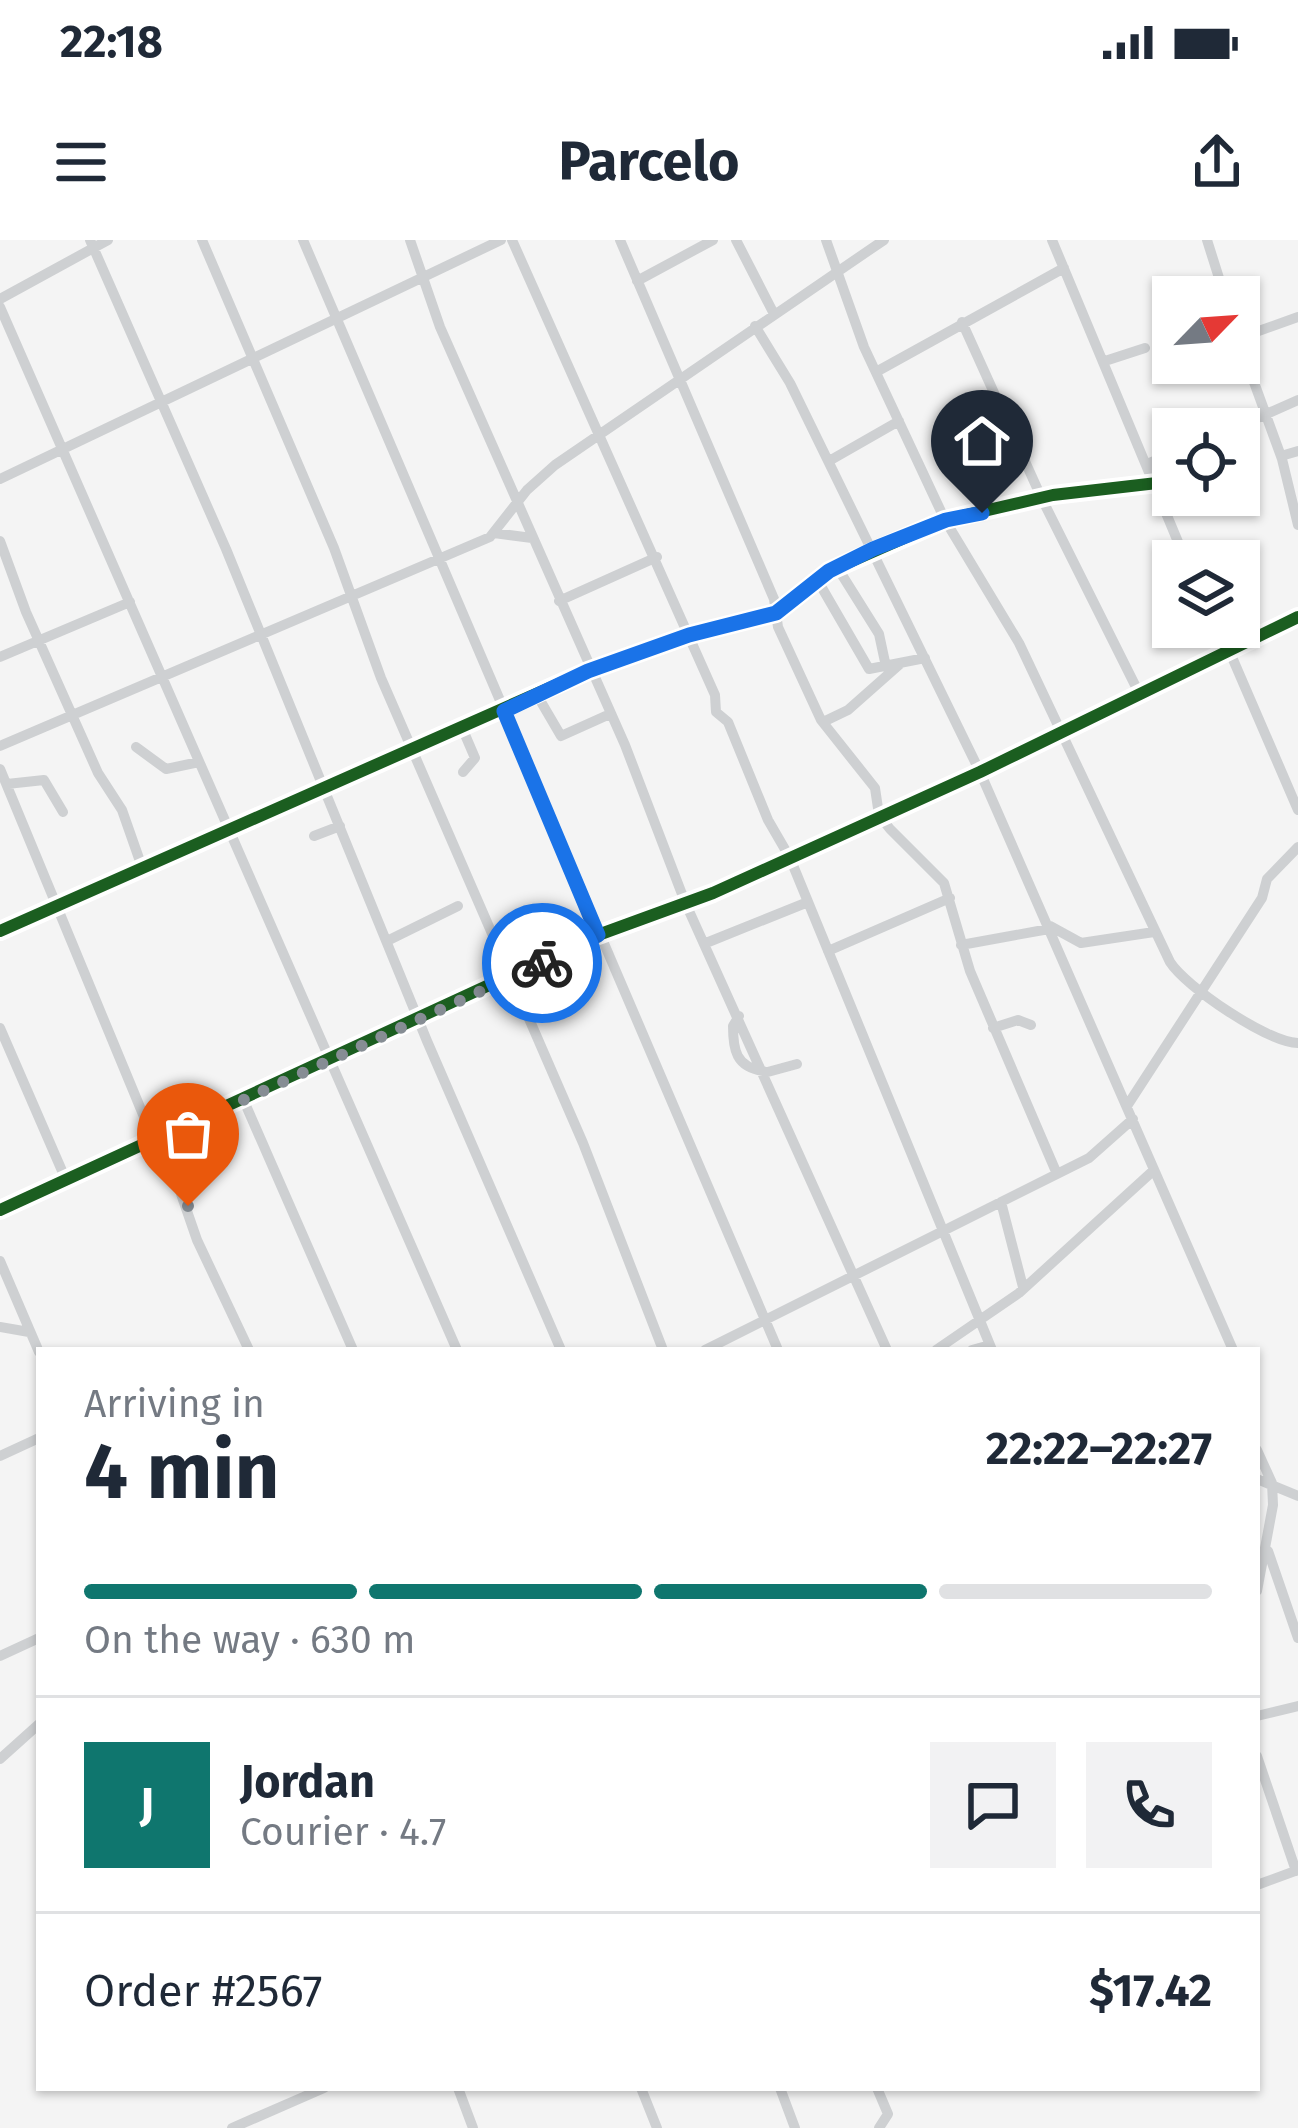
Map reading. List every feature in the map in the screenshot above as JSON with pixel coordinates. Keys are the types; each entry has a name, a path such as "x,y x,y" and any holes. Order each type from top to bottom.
{"street":[{"path":"108,240 92,244 0,303 456,1347"},
{"path":"202,240 352,597 381,678 583,1143 662,1347"},
{"path":"303,240 777,1347"},
{"path":"410,240 446,342 519,500 685,902 885,1347"},
{"path":"0,479 501,240"},
{"path":"512,240 657,557 715,695 716,712 728,722 767,820 790,858 941,1236 991,1347"},
{"path":"620,240 681,374 823,722 874,788 879,815 939,876 993,1028 1057,1174"},
{"path":"637,280 712,240"},
{"path":"736,240 774,314"},
{"path":"826,240 876,371 946,520 1019,643 1174,969 1199,992 1280,1039 1298,1043"},
{"path":"0,746 494,533 536,480 681,374 884,240"},
{"path":"1052,240 1152,470"},
{"path":"1207,240 1218,276"},
{"path":"92,244 560,1347"},
{"path":"876,371 1064,268"},
{"path":"1260,331 1298,317"},
{"path":"962,322 1042,499 1139,693"},
{"path":"755,326 778,360 829,461 980,772 1232,1347"},
{"path":"1105,362 1144,348"},
{"path":"1254,384 1298,525"},
{"path":"1260,418 1298,400"},
{"path":"829,461 899,421"},
{"path":"1280,456 1298,451"},
{"path":"0,931 325,787 416,752 588,671 689,635 776,613 837,567 946,520 1042,499 1152,486"},
{"path":"494,533 533,538"},
{"path":"0,541 38,639 142,866"},
{"path":"559,601 657,557"},
{"path":"837,567 879,634 885,662"},
{"path":"818,581 869,669 885,662 925,658"},
{"path":"0,657 130,602"},
{"path":"0,1210 598,935 790,858 980,772 1298,616"},
{"path":"1230,648 1298,810"},
{"path":"823,722 848,710 900,664"},
{"path":"537,695 561,736 610,714"},
{"path":"463,730 475,758 463,772"},
{"path":"136,747 166,769 199,762"},
{"path":"0,769 23,835 57,905 154,1141 170,1162 196,1240 248,1347"},
{"path":"7,784 44,780 63,812"},
{"path":"314,836 340,826"},
{"path":"1127,1106 1262,898 1265,881 1298,848"},
{"path":"828,951 950,898"},
{"path":"706,943 808,902"},
{"path":"387,941 458,906"},
{"path":"962,946 1048,927 1081,943 1154,932"},
{"path":"993,1028 1018,1020 1031,1025"},
{"path":"0,1028 5,1054 66,1180"},
{"path":"764,1072 797,1064"},
{"path":"244,1101 352,1347"},
{"path":"712,1347 766,1324 1057,1174 1100,1150 1133,1119"},
{"path":"941,1347 1023,1287 1154,1171"},
{"path":"1001,1202 1023,1287"},
{"path":"0,1261 36,1347"},
{"path":"0,1327 29,1332"},
{"path":"0,1456 36,1439"},
{"path":"1260,1457 1272,1484 1260,1578"},
{"path":"1260,1481 1298,1496"},
{"path":"1267,1547 1298,1638"},
{"path":"0,1656 36,1638"},
{"path":"1260,1715 1298,1706"},
{"path":"0,1759 36,1727"},
{"path":"1260,1765 1297,1871 1260,1885"},
{"path":"232,2128 317,2091"},
{"path":"459,2091 473,2128"},
{"path":"642,2091 657,2128"},
{"path":"781,2091 795,2128"},
{"path":"878,2091 888,2114 879,2128"}],"cycle path":[{"path":"0,931 588,671 689,635 776,613 829,571 945,520 1053,495 1152,484"},
{"path":"0,1210 598,935 713,893 980,772 1298,617"}],"way so far":[{"path":"188,1206 167,1157 154,1141 542,963"}],"route":[{"path":"542,963 598,935 504,711 588,671 689,635 776,613 829,571 873,549 946,520 982,513"}]}
